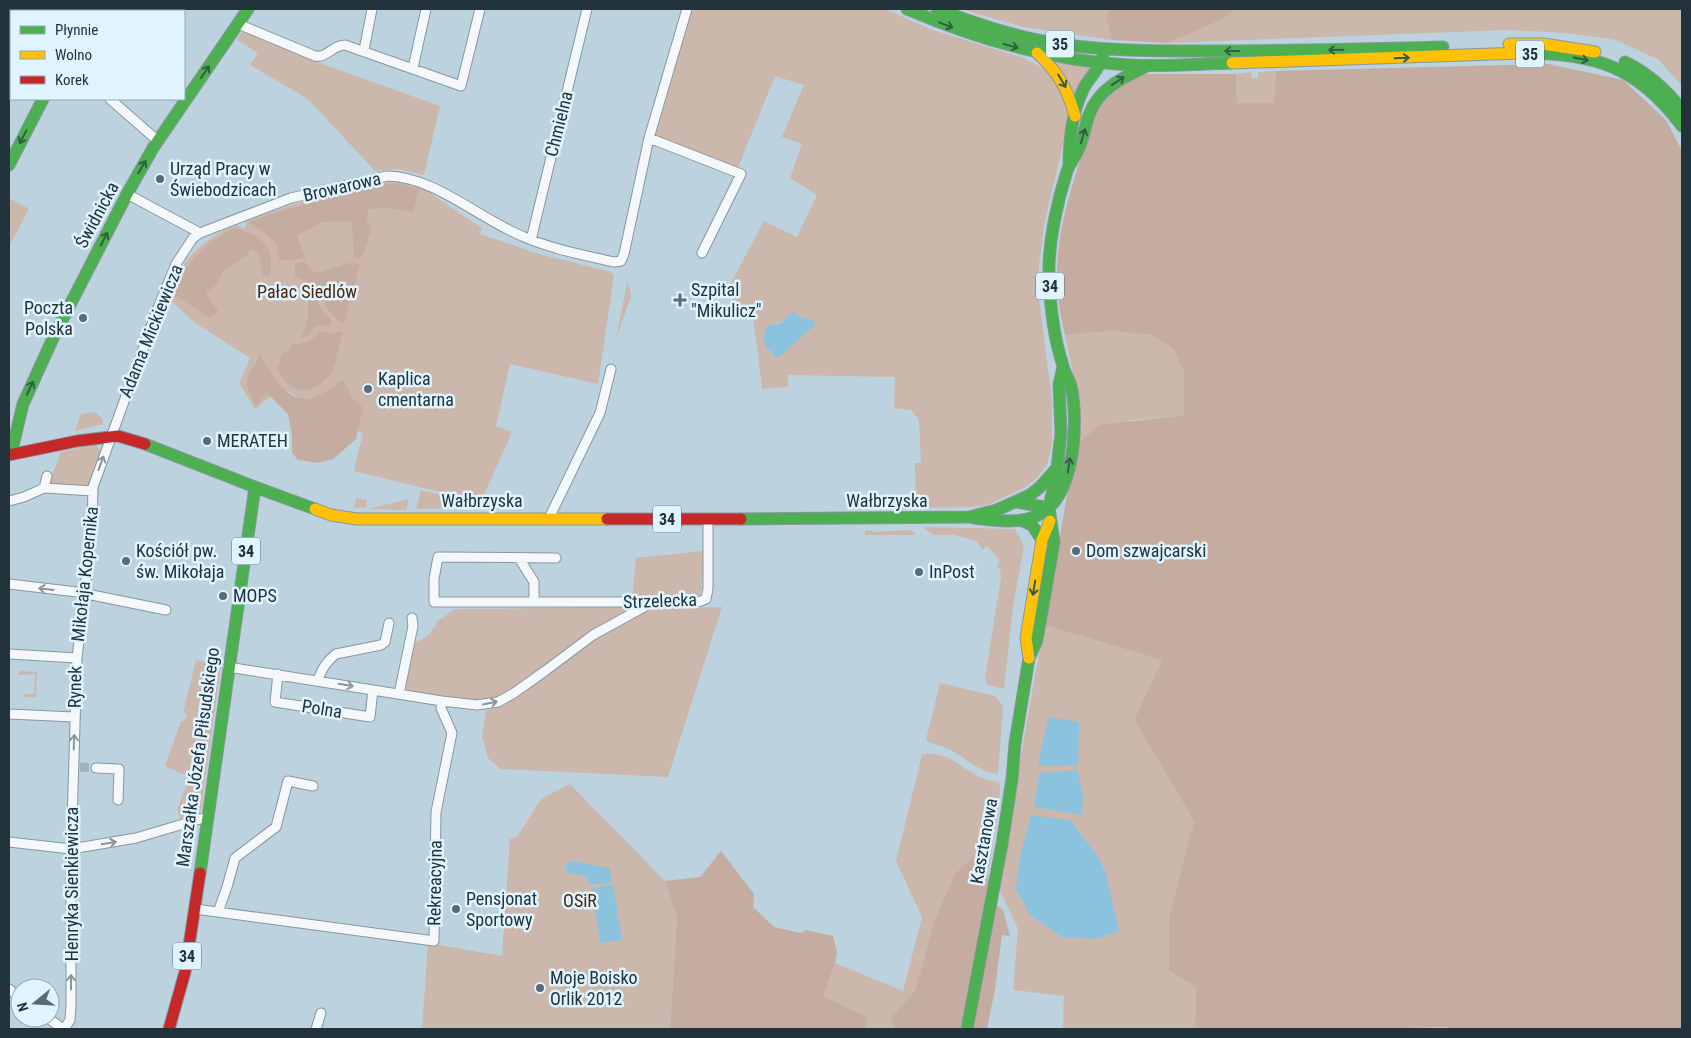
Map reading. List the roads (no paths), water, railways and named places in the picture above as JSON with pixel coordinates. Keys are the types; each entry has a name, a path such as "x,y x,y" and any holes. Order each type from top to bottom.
{"main road":[{"name":"Świdnicka","path":"10,455 23,404 53,338 127,194 158,141 248,9"},
{"name":"35","path":"907,9 963,31 1036,52 1102,62 1148,65 1509,54 1556,55 1601,64 1624,71 1658,96 1682,126"},
{"name":"35","path":"937,9 980,25 1028,38 1104,50 1133,52 1281,51 1543,44 1593,52 1632,65 1657,82 1682,110"},
{"name":"Wałbrzyska","path":"10,455 111,436 126,437 255,487 344,518 929,519 969,517 998,522 1023,521 1038,515 1050,514 1062,492 1068,475 1072,446 1073,409 1071,384 1063,367 1051,302 1050,256 1055,223 1069,166 1068,148 1075,117 1084,88 1102,62 1104,50"},
{"path":"1036,52 1054,68 1062,79 1070,94 1075,117"},
{"path":"1094,104 1102,79 1102,62"},
{"name":"Wałbrzyska","path":"1069,166 1078,151 1094,104 1108,88 1148,65"},
{"path":"9,165 42,100"},
{"name":"Wałbrzyska","path":"969,517 1016,502 1039,488 1057,468 1061,426 1059,385 1063,367"},
{"name":"Kasztanowa","path":"1029,658 1026,638 1042,540 1050,514 1057,468"},
{"name":"Marszałka Józefa Piłsudskiego","path":"169,1029 185,972 195,909 255,487"},
{"path":"1016,502 1050,514"},
{"name":"Kasztanowa","path":"967,1029 1002,844 1012,779 1015,743 1029,658 1037,640 1054,542 1050,514"},
{"path":"1023,521 1032,525 1042,540"}],"street":[{"path":"364,50 372,9"},
{"path":"413,68 426,9"},
{"path":"238,24 315,56 325,55 334,47 340,45 364,50 461,86 480,9"},
{"name":"Chmielna","path":"531,240 587,9"},
{"path":"687,9 649,138 741,174 702,253"},
{"path":"111,100 158,141"},
{"name":"Browarowa","path":"200,233 291,198 387,176 398,176 424,183 481,216 531,240 614,262 621,261 649,138"},
{"path":"127,194 200,233"},
{"name":"Adama Mickiewicza","path":"93,491 94,482 169,280 176,264 193,238 200,233"},
{"path":"551,518 552,512 600,414 611,369"},
{"path":"44,488 47,476"},
{"path":"9,501 44,488 93,491"},
{"name":"Mikołaja Kopernika","path":"77,658 92,528 93,491"},
{"name":"Strzelecka","path":"556,558 438,557 434,579 434,602 698,602 706,599 708,589 708,519"},
{"path":"519,558 534,582 534,602"},
{"path":"9,584 84,594 166,610"},
{"name":"Polna","path":"228,667 477,706 498,702 530,682 593,635 648,603"},
{"path":"399,694 413,626 412,618"},
{"path":"318,680 331,658 336,654 381,645 386,642 389,623"},
{"name":"Rynek","path":"9,654 77,658 74,717 9,714"},
{"name":"Polna","path":"278,674 275,702 370,717 373,690"},
{"name":"Rekreacyjna","path":"195,909 434,941 436,812 452,733 441,708 442,701"},
{"name":"Henryka Sienkiewicza","path":"64,1029 70,1020 71,1004 71,848 77,767 74,717"},
{"path":"96,768 119,769 118,800"},
{"path":"218,912 235,858 276,827 288,781 313,786"},
{"path":"9,842 71,848 136,838 207,817"},
{"path":"316,1029 321,1013"}],"water":[{"path":"60,9 140,9 139,10"},
{"path":"794,312 803,318 813,320 815,325 779,357 776,357 772,351 767,349 764,334 768,326 783,322 788,315"},
{"path":"1048,717 1079,722 1078,765 1038,766"},
{"path":"1077,770 1083,793 1082,815 1034,807 1039,773"},
{"path":"1031,815 1070,820 1097,855 1106,873 1119,931 1096,939 1062,937 1031,916 1016,889 1020,856"},
{"path":"572,861 610,868 612,882 591,885 582,875 566,871 566,864"},
{"path":"613,884 622,940 600,943 591,889"}],"tunnel":[{"path":"80,767 96,768"}],"place":[{"name":"Urząd Pracy w Świebodzicach","path":"160,179"},
{"name":"Szpital \"Mikulicz\"","path":"680,300"},
{"name":"Poczta Polska","path":"83,318"},
{"name":"Kaplica cmentarna","path":"368,389"},
{"name":"MERATEH","path":"207,441"},
{"name":"Dom szwajcarski","path":"1076,551"},
{"name":"Kościół pw. św. Mikołaja","path":"126,561"},
{"name":"InPost","path":"919,572"},
{"name":"MOPS","path":"223,596"},
{"name":"Pensjonat Sportowy","path":"456,909"},
{"name":"Moje Boisko Orlik 2012","path":"540,988"}],"park label":[{"name":"Pałac Siedlów","path":"307,292"},
{"name":"OSiR","path":"580,901"}]}
